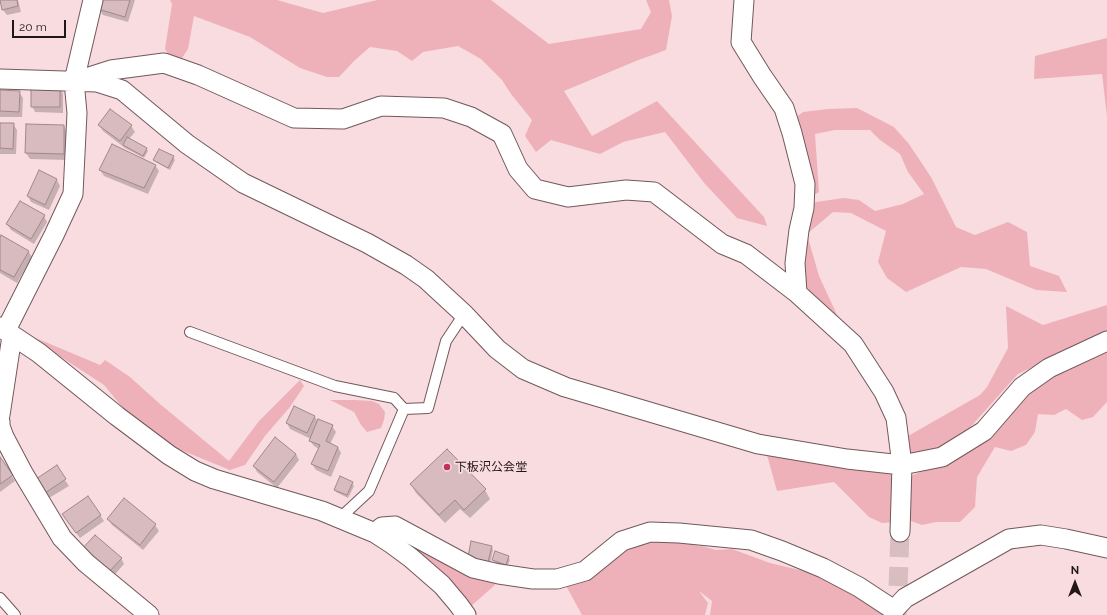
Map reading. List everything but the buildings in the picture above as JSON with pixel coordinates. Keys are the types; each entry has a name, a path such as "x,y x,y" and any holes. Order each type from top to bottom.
{"street":[{"path":"0,415 6,331 73,194 77,113 74,81 93,0"},
{"path":"744,0 741,42 784,108 805,184 804,208 795,263 797,293"},
{"path":"74,81 111,70 164,63 198,76 294,118 343,119 381,106 444,108 472,117 502,134 518,169 535,190 568,197 626,190 654,192 722,244 746,254 797,293 853,344 884,392 896,418 902,465 900,532"},
{"path":"0,79 97,82 122,90 187,144 243,183 367,243 406,265 426,279 464,314 497,349 523,369 565,387 758,444 847,459 902,465 942,457 984,431 1022,387 1038,375 1049,368 1107,341"},
{"path":"6,331 39,353 117,416 169,455 195,471 214,479 322,511 375,533 411,558 442,585 466,615"},
{"path":"0,421 0,426 4,437 23,473 62,538 86,563 149,615"},
{"path":"375,533 382,527 395,526 473,568 499,574 533,579 557,580 585,572 622,542 650,532 679,533 751,540 823,568 858,587 894,610 905,598 1009,539 1041,535 1066,538 1107,548"}],"lane":[{"path":"404,409 428,408 446,341 464,314"},
{"path":"190,332 336,386 394,398 404,409"},
{"path":"340,518 369,491 404,409"},
{"path":"0,598 15,615"}],"shaded area":[{"path":"170,0 277,0 323,13 377,0 491,0 549,44 641,29 651,12 646,0 669,0 672,16 666,50 564,91 592,136 657,101 764,217 767,226 737,218 705,184 665,132 623,142 600,154 551,140 536,152 525,136 532,120 502,80 481,59 458,46 423,52 412,61 397,51 370,47 339,77 327,77 300,68 250,37 194,16 188,49 176,67 165,49 172,4"},
{"path":"1107,38 1107,116 1102,74 1034,79 1035,56"},
{"path":"857,108 894,127 909,144 931,177 956,227 975,235 1008,222 1027,232 1030,266 1059,276 1067,292 1036,290 986,269 961,267 906,292 887,278 878,262 886,231 851,213 833,212 807,234 819,276 838,317 838,324 803,283 803,215 816,202 844,198 859,200 875,211 903,204 924,194 908,172 900,154 880,140 870,130 835,130 815,134 819,192 809,198 795,118 803,112"},
{"path":"1107,305 1107,332 1018,374 965,433 910,463 908,436 980,395 987,387 1008,348 1006,306 1043,325"},
{"path":"24,333 100,365 105,360 130,377 229,461 259,421 300,380 304,386 290,407 265,436 245,465 230,470 176,448 132,419 104,385"},
{"path":"1107,348 1107,402 1093,417 1082,420 1066,409 1054,415 1038,414 1035,432 1026,445 1011,451 995,447 977,477 975,507 960,522 936,522 922,525 911,521 882,523 869,517 834,482 777,491 767,455 908,477 923,471 943,466 1026,391 1054,370"},
{"path":"330,400 372,401 379,404 385,412 381,428 367,432 361,425 354,412"},
{"path":"398,535 494,578 495,585 470,607"},
{"path":"679,538 693,545 716,550 732,549 770,563 825,576 886,615 710,615 712,601 699,591 708,603 705,615 582,615 564,582 638,541"}],"tunnel":[{"path":"897,615 900,532"}],"place":[{"name":"下板沢公会堂","path":"447,467"}]}
